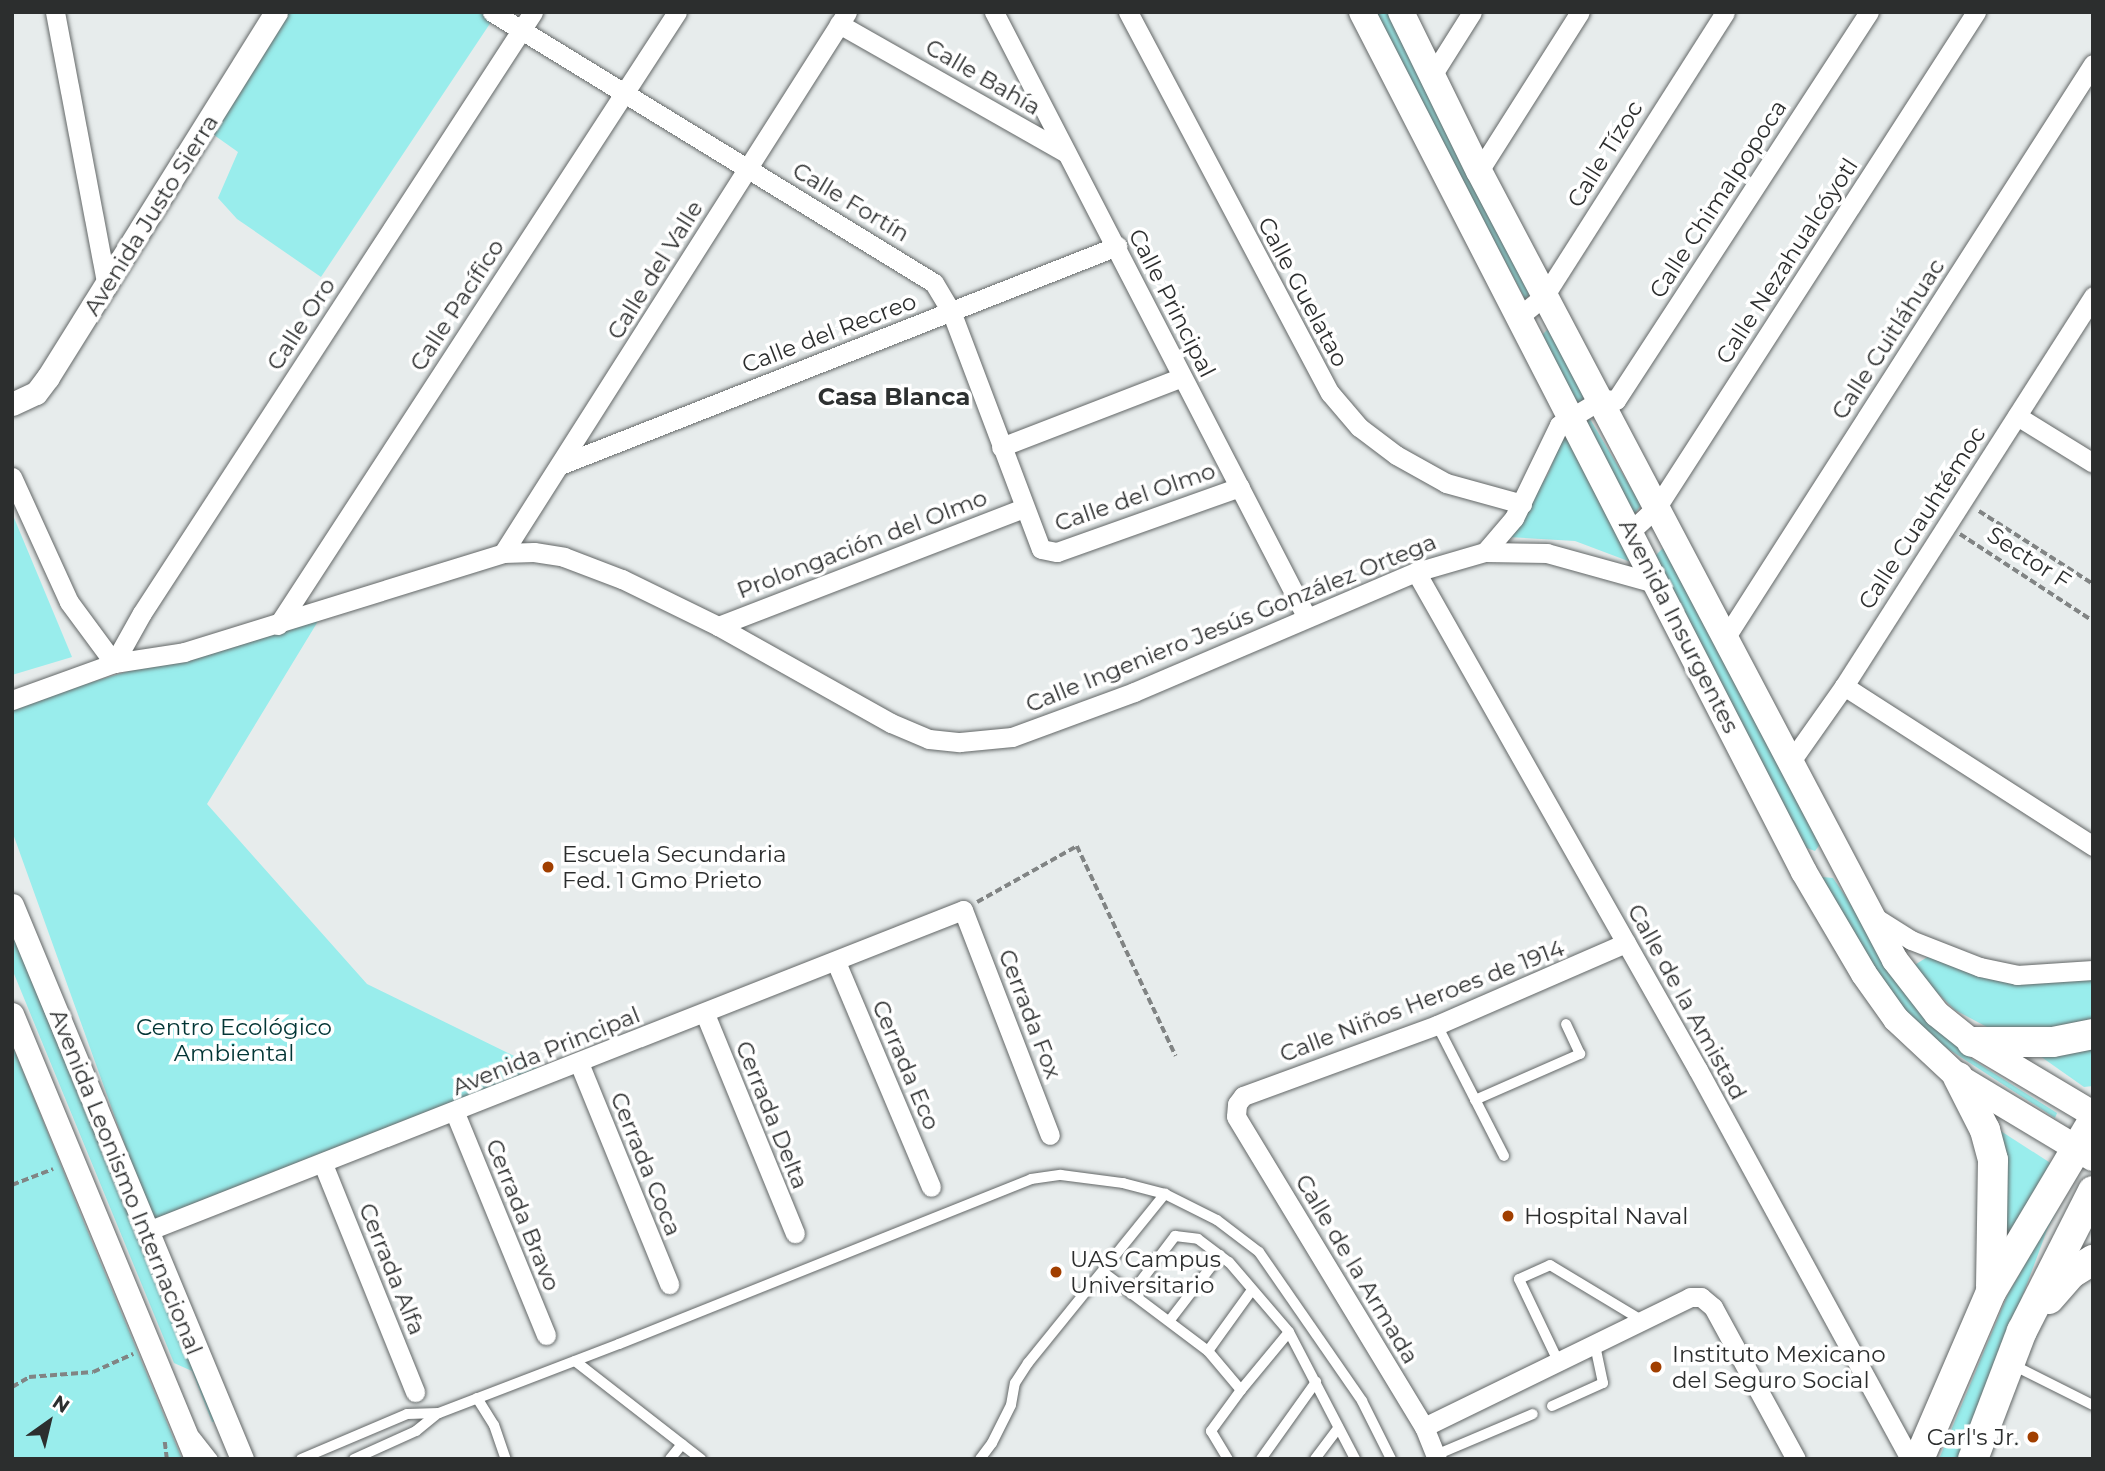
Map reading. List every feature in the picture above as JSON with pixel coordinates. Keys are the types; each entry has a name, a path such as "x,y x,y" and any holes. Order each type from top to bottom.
{"main road":[{"name":"Avenida Insurgentes","path":"1362,12 1520,316 1569,419 1632,530 1655,583 1837,932 1896,1019 1958,1077 2084,1152"},
{"name":"Avenida Insurgentes","path":"1401,12 1479,170 1602,399 1835,852 1919,993 1972,1042 2093,1114"},
{"path":"1804,872 1835,852"},
{"path":"1972,1042 2053,1042 2093,1034"},
{"path":"1958,1077 1984,1130 1993,1160 1991,1292"},
{"path":"1919,1459 1991,1292 2084,1152 2093,1121"},
{"path":"1973,1459 2022,1331 2093,1191"},
{"path":"2022,1331 2072,1273 2093,1260"}],"street":[{"path":"55,12 107,287"},
{"name":"Avenida Justo Sierra","path":"12,404 36,393 107,287 276,12"},
{"name":"Calle Fortín","path":"492,12 918,270 933,283 951,311 1024,508 1041,549 1047,551"},
{"name":"Calle Oro","path":"114,663 142,613 533,12"},
{"name":"Calle Pacífico","path":"278,625 677,12"},
{"name":"Calle Principal","path":"994,12 1306,616"},
{"name":"Calle Guelatao","path":"1128,12 1330,393 1359,427 1396,455 1446,483 1522,504"},
{"path":"1433,74 1472,12"},
{"path":"1479,170 1580,12"},
{"name":"Calle Tízoc","path":"1520,316 1545,295 1725,12"},
{"name":"Calle Chimalpopoca","path":"1602,399 1616,400 1870,12"},
{"name":"Calle Nezahualcóyotl","path":"1632,530 1657,507 1976,12"},
{"name":"Calle Bahía","path":"843,18 1066,153"},
{"name":"Calle del Valle","path":"503,553 843,18"},
{"name":"Calle Cuitláhuac","path":"1724,640 2093,64"},
{"name":"Calle del Recreo","path":"560,465 1117,246"},
{"name":"Calle Cuauhtémoc","path":"1789,764 1844,686 2093,296"},
{"path":"1001,447 1182,377"},
{"path":"1485,552 1522,504 1553,437 1569,419 1602,399"},
{"path":"2017,416 2093,463"},
{"path":"12,477 69,602 114,663"},
{"name":"Calle del Olmo","path":"1047,551 1057,552 1240,487"},
{"name":"Prolongación del Olmo","path":"718,625 1024,508"},
{"name":"Calle Ingeniero Jesús González Ortega","path":"12,700 114,663 184,652 503,553 565,557 718,625 891,723 929,739 960,742 1012,737 1073,715 1416,572 1485,552 1547,553 1655,583"},
{"name":"Calle de la Amistad","path":"1416,572 1626,943 1910,1459"},
{"path":"1844,686 2093,846"},
{"name":"Avenida Leonismo Internacional","path":"12,905 145,1232 242,1459"},
{"name":"Avenida Principal","path":"145,1232 455,1113 963,910"},
{"name":"Cerrada Fox","path":"963,910 1050,1135"},
{"name":"Avenida Insurgentes","path":"1870,914 1911,940 1980,967 2017,975 2093,971"},
{"name":"Calle Niños Heroes de 1914","path":"1237,1104 1243,1096 1437,1025 1626,943"},
{"name":"Cerrada Eco","path":"836,962 931,1187"},
{"name":"Avenida Leonismo Internacional","path":"12,1014 197,1459"},
{"name":"Cerrada Delta","path":"705,1014 795,1233"},
{"name":"Cerrada Coca","path":"579,1063 668,1284"},
{"name":"Calle de la Armada","path":"1237,1104 1236,1116 1424,1427 1436,1457"},
{"name":"Cerrada Bravo","path":"455,1113 546,1335"},
{"name":"Cerrada Alfa","path":"323,1164 415,1392"},
{"path":"1424,1427 1559,1364 1689,1297 1701,1297 1713,1307 1796,1459"}],"lane":[{"path":"1475,1100 1580,1054 1566,1024"},
{"path":"1437,1025 1504,1156"},
{"path":"354,1459 416,1431 439,1413 1031,1179 1061,1175 1123,1183 1165,1194 1217,1220 1259,1252 1362,1401 1391,1459"},
{"path":"980,1459 1011,1405 1015,1383 1165,1194"},
{"path":"1131,1293 1175,1236 1198,1239 1220,1255 1289,1332 1355,1459"},
{"path":"1170,1320 1220,1255"},
{"path":"1559,1364 1519,1279 1550,1265 1643,1321"},
{"path":"1103,1272 1208,1351 1241,1390"},
{"path":"1208,1351 1252,1290"},
{"path":"1228,1459 1211,1431 1289,1332"},
{"path":"1552,1406 1603,1383 1595,1344"},
{"path":"576,1361 701,1459"},
{"path":"2009,1364 2093,1405"},
{"path":"1261,1459 1316,1382"},
{"path":"477,1398 495,1425 506,1459"},
{"path":"301,1459 407,1414 439,1413"},
{"path":"1436,1457 1533,1414"},
{"name":"Avenida Leonismo Internacional","path":"180,1416 213,1459"},
{"path":"1315,1459 1338,1428"},
{"path":"670,1459 682,1444"}],"path":[{"path":"1962,500 2093,584"},
{"name":"Sector F","path":"1947,526 2093,621"},
{"path":"963,910 1077,846 1176,1056"},
{"path":"12,1185 53,1169"},
{"path":"12,1387 29,1377 93,1372 151,1346"}],"green space":[{"path":"286,12 482,12 493,19 321,277 237,219 218,198 238,152 214,135"},
{"path":"1373,12 1389,12 1536,290 1525,299"},
{"path":"1547,330 1554,331 1586,400 1578,403 1573,397 1542,335"},
{"path":"1590,419 1641,505 1633,516 1584,423"},
{"path":"1566,429 1636,564 1575,541 1508,537 1548,474"},
{"path":"12,513 72,657 12,675"},
{"path":"1664,547 1821,843 1815,851 1804,847 1655,556"},
{"name":"Centro Ecológico Ambiental","path":"323,613 207,804 367,984 543,1070 153,1223 12,831 12,706"},
{"path":"1822,877 1833,878 1929,1020 1973,1060 2057,1113 2055,1118 1919,1030 1818,886"},
{"path":"12,902 219,1421 212,1422 192,1371 174,1363 12,969"},
{"path":"1929,956 2093,976 2093,1024 2014,1033 1987,1027 1955,1010 1923,979 1913,966"},
{"path":"12,1044 85,1225 182,1459 12,1459"},
{"path":"2093,1046 2093,1086 2084,1087 2040,1056"},
{"path":"1993,1126 2052,1164 2011,1243 2005,1238"},
{"path":"2067,1191 2047,1230 1962,1459 1939,1459 2008,1294"}],"place":[{"name":"Escuela Secundaria Fed. 1 Gmo Prieto","path":"548,867"},
{"name":"Hospital Naval","path":"1508,1216"},
{"name":"UAS Campus Universitario","path":"1056,1272"},
{"name":"Instituto Mexicano del Seguro Social","path":"1656,1367"},
{"name":"Carl's Jr.","path":"2033,1437"}],"district":[{"name":"Casa Blanca","path":"894,397"}]}
